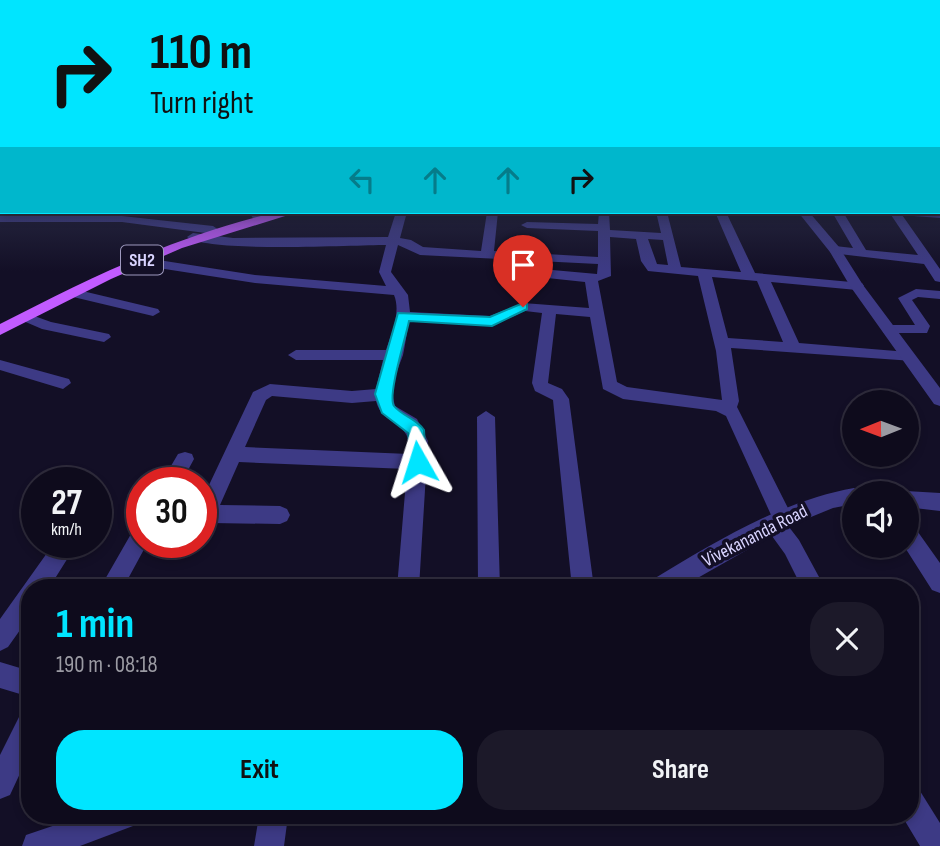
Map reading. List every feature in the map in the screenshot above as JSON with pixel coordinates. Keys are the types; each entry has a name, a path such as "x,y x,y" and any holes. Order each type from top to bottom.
{"main road":[{"name":"SH2","path":"0,330 139,261 193,237 256,215"}],"street":[{"path":"0,229 26,214"},
{"path":"400,214 385,272 387,280 403,298 403,316 383,394 387,409 415,430 418,462 409,579"},
{"path":"487,254 493,214"},
{"path":"519,271 591,279 604,276 604,214"},
{"path":"662,214 676,271"},
{"path":"722,214 794,349"},
{"path":"805,214 835,250 857,286 940,400"},
{"path":"839,214 862,254"},
{"path":"898,214 940,278"},
{"path":"0,219 13,221 127,216 214,230"},
{"path":"527,225 666,237"},
{"path":"641,235 649,265 676,271 857,286"},
{"path":"193,237 222,242 393,241 407,243 419,251 605,261"},
{"path":"835,250 926,260"},
{"path":"139,261 255,279 399,291"},
{"path":"704,273 722,342 731,401 728,408"},
{"path":"591,279 609,385 613,390 728,408 738,418 779,522 809,579"},
{"path":"74,293 153,312"},
{"path":"889,330 922,330 923,326 905,298 916,293 940,295"},
{"path":"403,316 492,321 508,316 515,308 597,313"},
{"path":"551,309 540,383 541,387 556,393 561,399 582,579"},
{"path":"26,317 47,326 104,337"},
{"path":"722,342 908,358"},
{"path":"296,355 395,355"},
{"path":"0,365 63,383"},
{"path":"217,490 259,396 270,390 352,397 383,394"},
{"path":"485,417 489,579"},
{"path":"233,454 418,462"},
{"path":"180,467 185,458"},
{"name":"Vivekananda Road","path":"675,579 779,522 816,505 842,499"},
{"path":"919,500 940,502"},
{"path":"217,519 280,515"},
{"path":"919,551 940,582"},
{"path":"42,579 57,558"},
{"path":"116,579 129,558"},
{"path":"0,639 21,609"},
{"path":"0,675 21,681"},
{"path":"0,785 21,741"},
{"path":"919,816 937,846"},
{"path":"37,846 101,824"},
{"path":"269,846 273,824"}],"route":[{"path":"418,462 419,441 415,430 411,424 387,409 382,388 398,347 403,316 484,322 501,320 515,308 523,307"}]}
